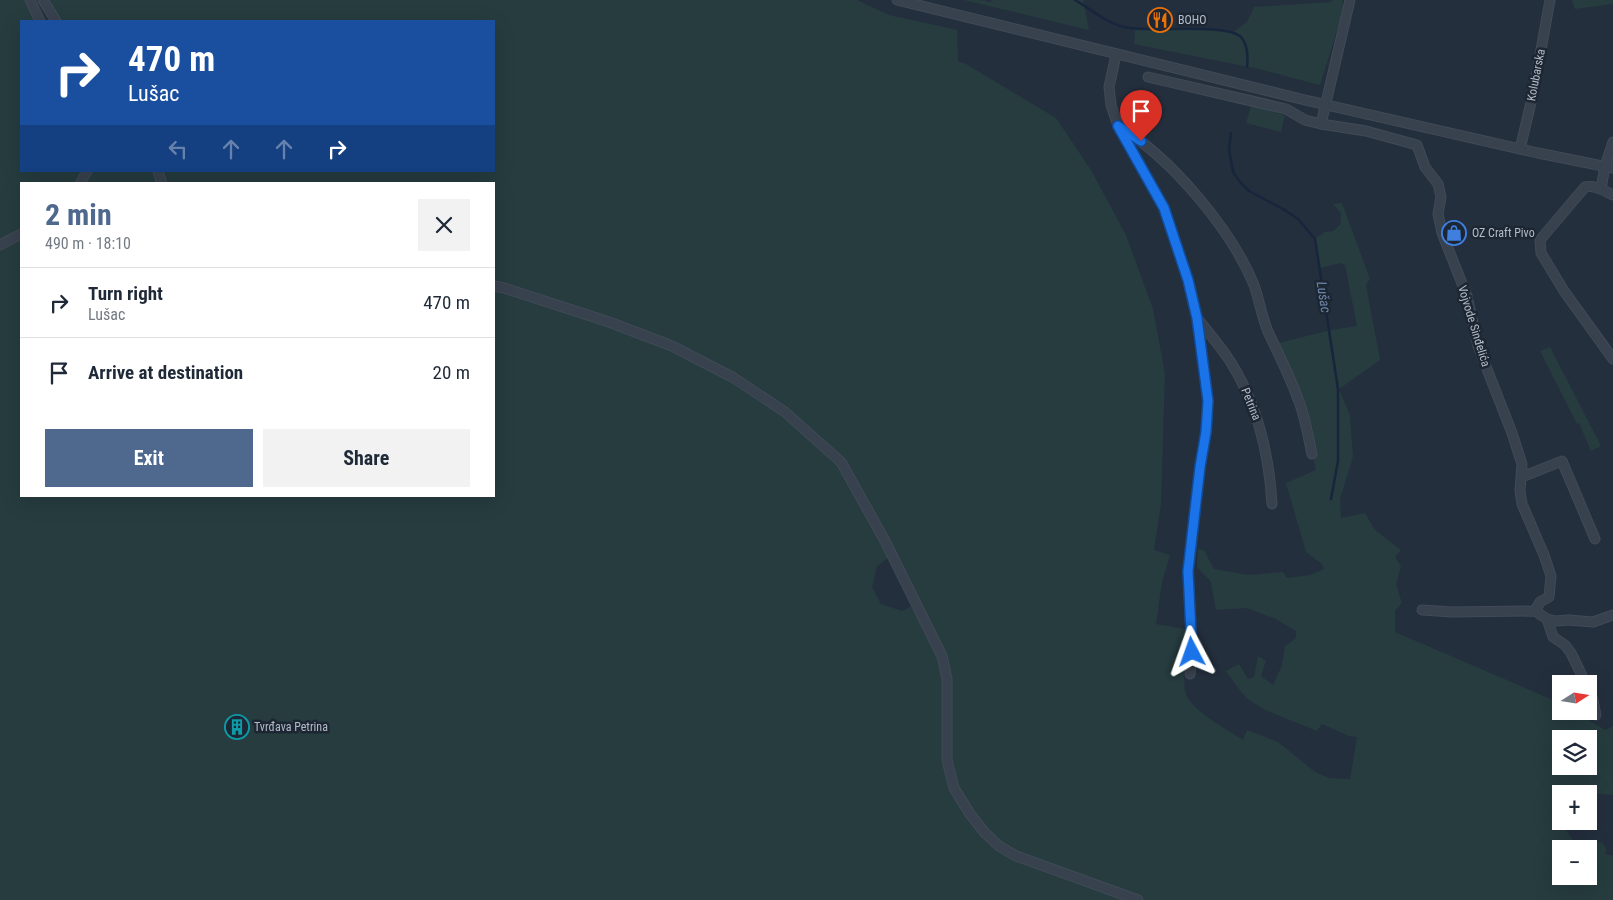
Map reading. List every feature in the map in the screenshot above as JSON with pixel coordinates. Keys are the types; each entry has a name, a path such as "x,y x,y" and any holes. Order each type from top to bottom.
{"street":[{"path":"30,0 40,20"},
{"path":"43,0 55,20"},
{"path":"897,0 1055,38 1116,55 1520,149 1609,167"},
{"path":"1148,77 1286,109 1305,120 1321,124 1350,0"},
{"name":"Kolubarska","path":"1520,149 1533,94 1550,0"},
{"name":"Petrina","path":"1116,55 1109,87 1111,104 1118,126 1164,208 1188,280 1197,318 1208,401 1206,432 1188,571 1192,652 1190,674"},
{"name":"Vojvode Sinđelića","path":"1321,124 1366,130 1412,144 1419,148 1425,167 1438,184 1441,197 1438,214 1442,233 1467,296 1478,346 1522,464 1520,491 1522,504 1551,576 1550,597 1540,602 1535,611"},
{"path":"1118,126 1152,151 1191,190 1223,231 1242,260 1254,286 1269,335 1282,358 1299,401 1312,454"},
{"path":"1601,189 1609,167 1613,142"},
{"path":"1613,195 1601,189 1584,187 1540,240 1540,247 1549,267 1564,291 1613,359"},
{"path":"0,245 20,235"},
{"path":"495,286 608,322 672,346 734,378 785,412 841,462 884,541 942,656 947,678 947,760 954,788 970,814 999,846 1016,856 1138,900"},
{"name":"Petrina","path":"1197,318 1230,361 1245,387 1257,415 1269,466 1272,504"},
{"path":"1522,477 1562,461 1596,539"},
{"path":"1422,610 1452,612 1535,611 1546,619 1555,621 1593,622 1613,615"},
{"path":"1546,619 1553,637 1565,645 1582,675"}],"green space":[{"path":"0,0 29,0 39,20 20,20 20,172 85,172 79,182 20,182 20,234 0,244"},
{"path":"44,0 857,0 889,15 957,30 958,61 1056,118 1091,170 1126,235 1153,309 1165,374 1161,504 1154,550 1170,555 1162,582 1156,624 1185,629 1184,672 1186,694 1195,707 1243,740 1247,730 1278,742 1315,772 1329,778 1350,779 1357,737 1349,736 1322,724 1317,731 1265,710 1249,700 1241,692 1226,671 1239,664 1248,679 1254,677 1258,656 1266,661 1261,676 1273,685 1282,665 1285,646 1296,638 1296,631 1276,619 1247,608 1216,610 1211,582 1197,567 1198,549 1204,550 1214,569 1248,575 1283,572 1287,578 1310,575 1324,569 1322,564 1306,552 1286,483 1316,470 1299,401 1274,344 1331,330 1357,326 1345,265 1340,263 1320,268 1315,239 1325,232 1333,231 1340,225 1341,213 1333,204 1342,203 1370,279 1366,285 1380,360 1339,389 1350,415 1353,457 1340,499 1341,518 1365,513 1375,530 1401,550 1395,557 1401,566 1396,584 1402,603 1395,611 1395,632 1551,699 1552,720 1588,720 1605,730 1613,726 1613,795 1597,794 1597,785 1552,785 1552,830 1566,830 1573,840 1552,840 1552,885 1597,885 1597,843 1602,842 1606,848 1605,854 1613,856 1613,900 1141,900 1017,855 986,832 951,775 948,678 842,461 786,411 672,345 495,285 495,182 163,182 159,172 495,172 495,20 56,20"},
{"path":"964,0 990,2 993,0 1083,0 1089,30"},
{"path":"1332,0 1343,0 1342,15 1320,85 1259,69 1134,44 1135,29 1233,32 1247,22 1254,7 1331,2"},
{"path":"1572,0 1613,0 1613,4 1575,9"},
{"path":"1251,106 1285,115 1281,132 1246,123"},
{"path":"87,172 157,172 160,182 82,182"},
{"path":"20,236 20,497 495,497 495,287 671,347 733,379 784,412 840,463 891,556 877,566 872,587 881,604 902,611 916,604 941,656 953,788 998,847 1134,900 0,900 0,246"},
{"path":"1550,347 1601,446 1591,451 1579,423 1577,424 1540,351"}],"waterway":[{"name":"Lušac","path":"1075,0 1108,21 1123,27 1141,29 1206,29 1233,33 1241,37 1245,44 1247,67"},
{"name":"Lušac","path":"1231,133 1229,149 1233,172 1240,182 1249,191 1298,219 1315,239 1338,389 1338,461 1331,499"}],"place":[{"name":"BOHO","path":"1160,20"},
{"name":"OZ Craft Pivo","path":"1454,233"},
{"name":"Tvrđava Petrina","path":"237,727"}],"route":[{"path":"1141,141 1118,126 1164,208 1188,280 1197,318 1208,401 1206,432 1188,571 1192,652"}]}
